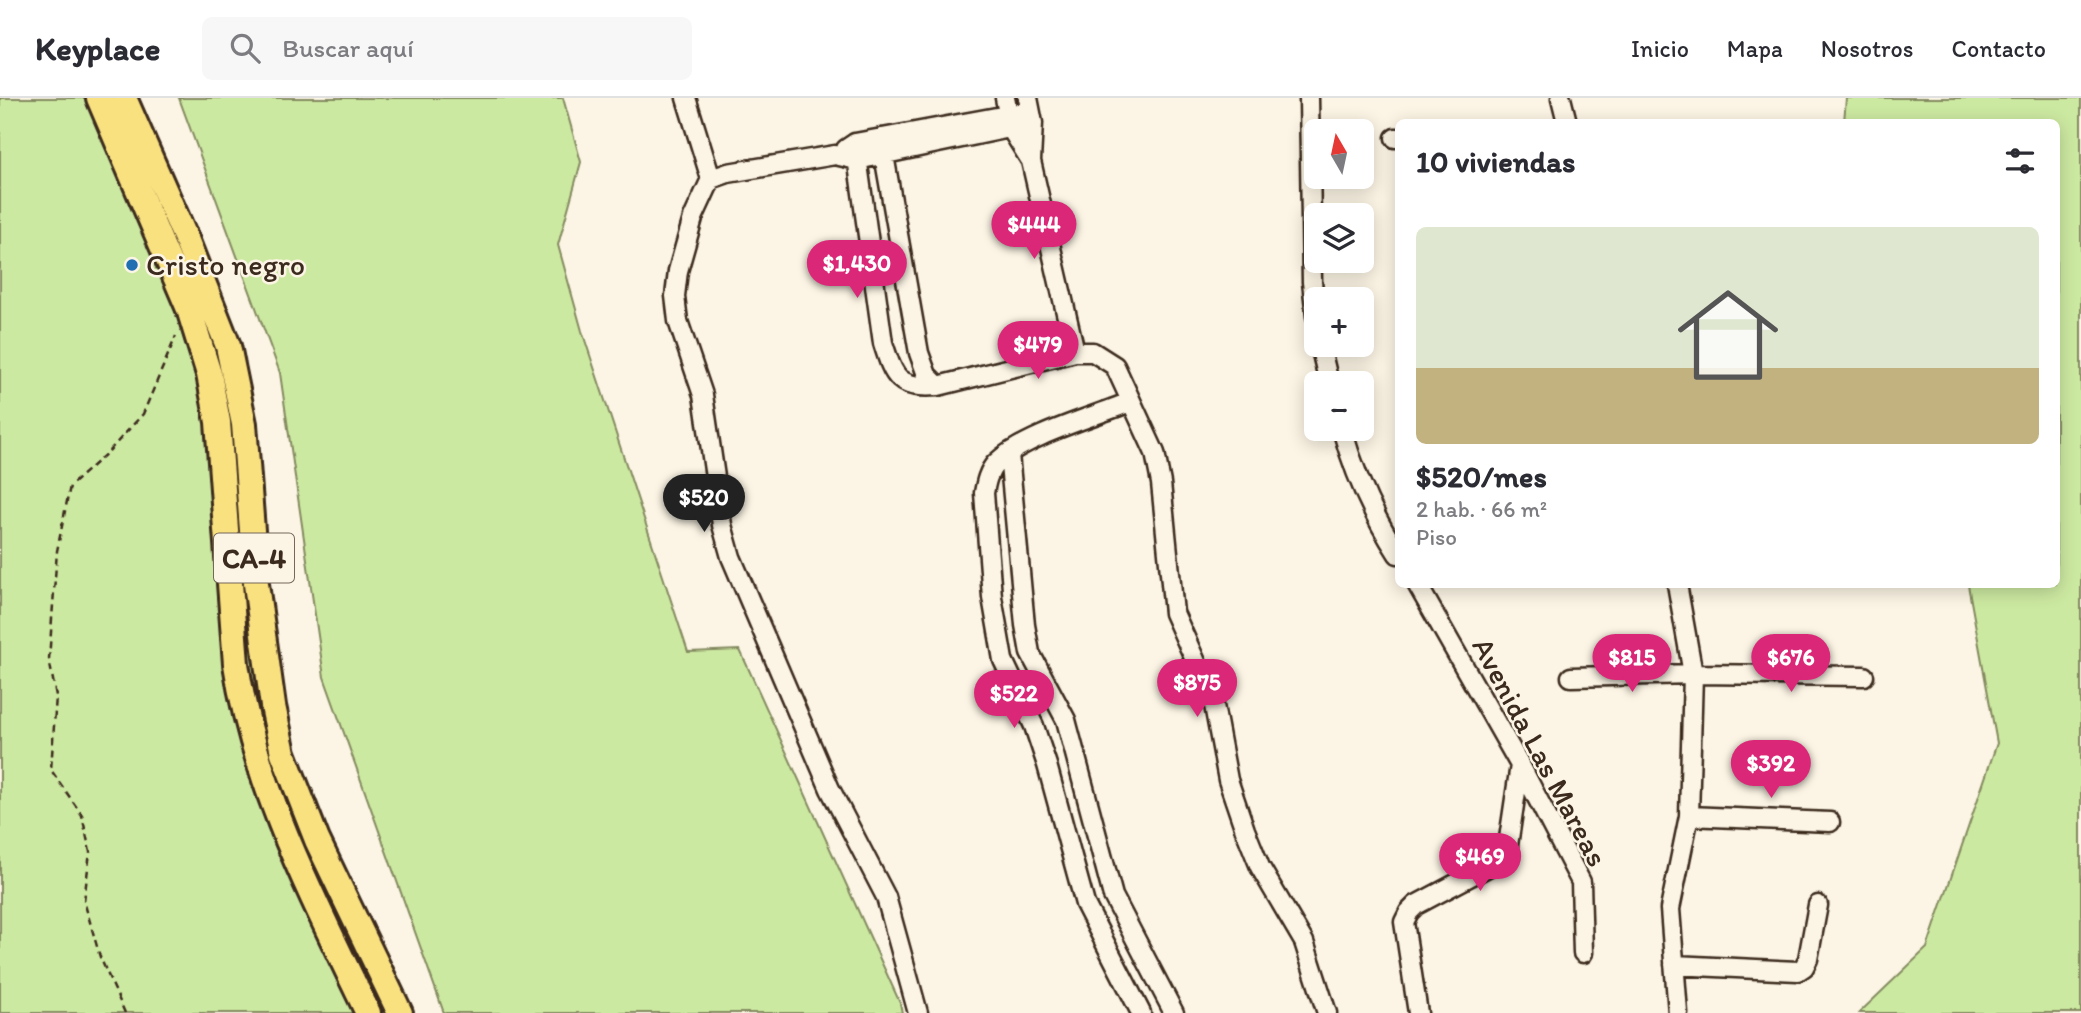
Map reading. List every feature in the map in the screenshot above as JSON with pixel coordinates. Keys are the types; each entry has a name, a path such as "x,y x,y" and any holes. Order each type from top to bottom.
{"highway":[{"name":"CA-4","path":"99,98 189,309 211,383 218,422 230,601 242,701 256,758 288,846 368,1013"},
{"name":"CA-4","path":"124,98 186,239 228,346 244,424 256,584 273,706 284,753 317,840 400,1013"}],"street":[{"path":"686,98 711,179 693,218 678,271 675,296 678,321 703,395 722,525 731,557 830,789 886,897 918,1013"},
{"path":"1309,98 1313,287"},
{"path":"1561,98 1566,119"},
{"path":"711,179 728,173 882,146 1008,114 1030,111 1031,161 1075,352"},
{"path":"1008,114 1031,161"},
{"path":"882,146 919,353 927,375 938,386"},
{"path":"856,151 883,342 891,368 900,381 918,388 938,386 1075,352 1094,352 1115,366 1155,453 1161,483 1174,613 1213,701 1228,780 1260,867 1304,942 1327,1013"},
{"path":"1130,402 1023,445 995,464 987,477 984,493 997,638 1011,681 1034,726 1047,765 1085,904 1141,1013"},
{"path":"1345,441 1385,534 1395,549"},
{"path":"1009,454 1030,653 1066,720 1113,896 1174,1013"},
{"name":"Avenida Las Mareas","path":"1420,588 1520,765 1581,882 1583,953"},
{"path":"1678,588 1693,674 1689,816 1670,909 1678,1013"},
{"path":"1571,677 1693,674 1864,676"},
{"path":"1418,1013 1404,922 1416,905 1497,862 1507,852 1520,765"},
{"path":"1689,816 1830,822"},
{"path":"1085,904 1113,896"},
{"path":"1674,965 1798,971 1808,959 1818,905"}],"path":[{"path":"125,1013 100,957 84,901 90,852 82,815 51,770 56,696 48,659 57,551 70,486 108,452 143,414 179,326 189,309"}],"green space":[{"path":"0,98 113,98 227,396 244,504 271,763 375,1013 0,1013"},
{"path":"179,98 563,98 581,162 558,245 582,331 688,652 740,650 900,1003 902,1013 444,1013 324,677 280,373"},
{"path":"1846,98 2081,98 2081,1013 1859,1013 1927,948 1997,743 1969,588 2060,588 2060,119 1844,119"}],"place":[{"name":"Cristo negro","path":"132,265"}]}
